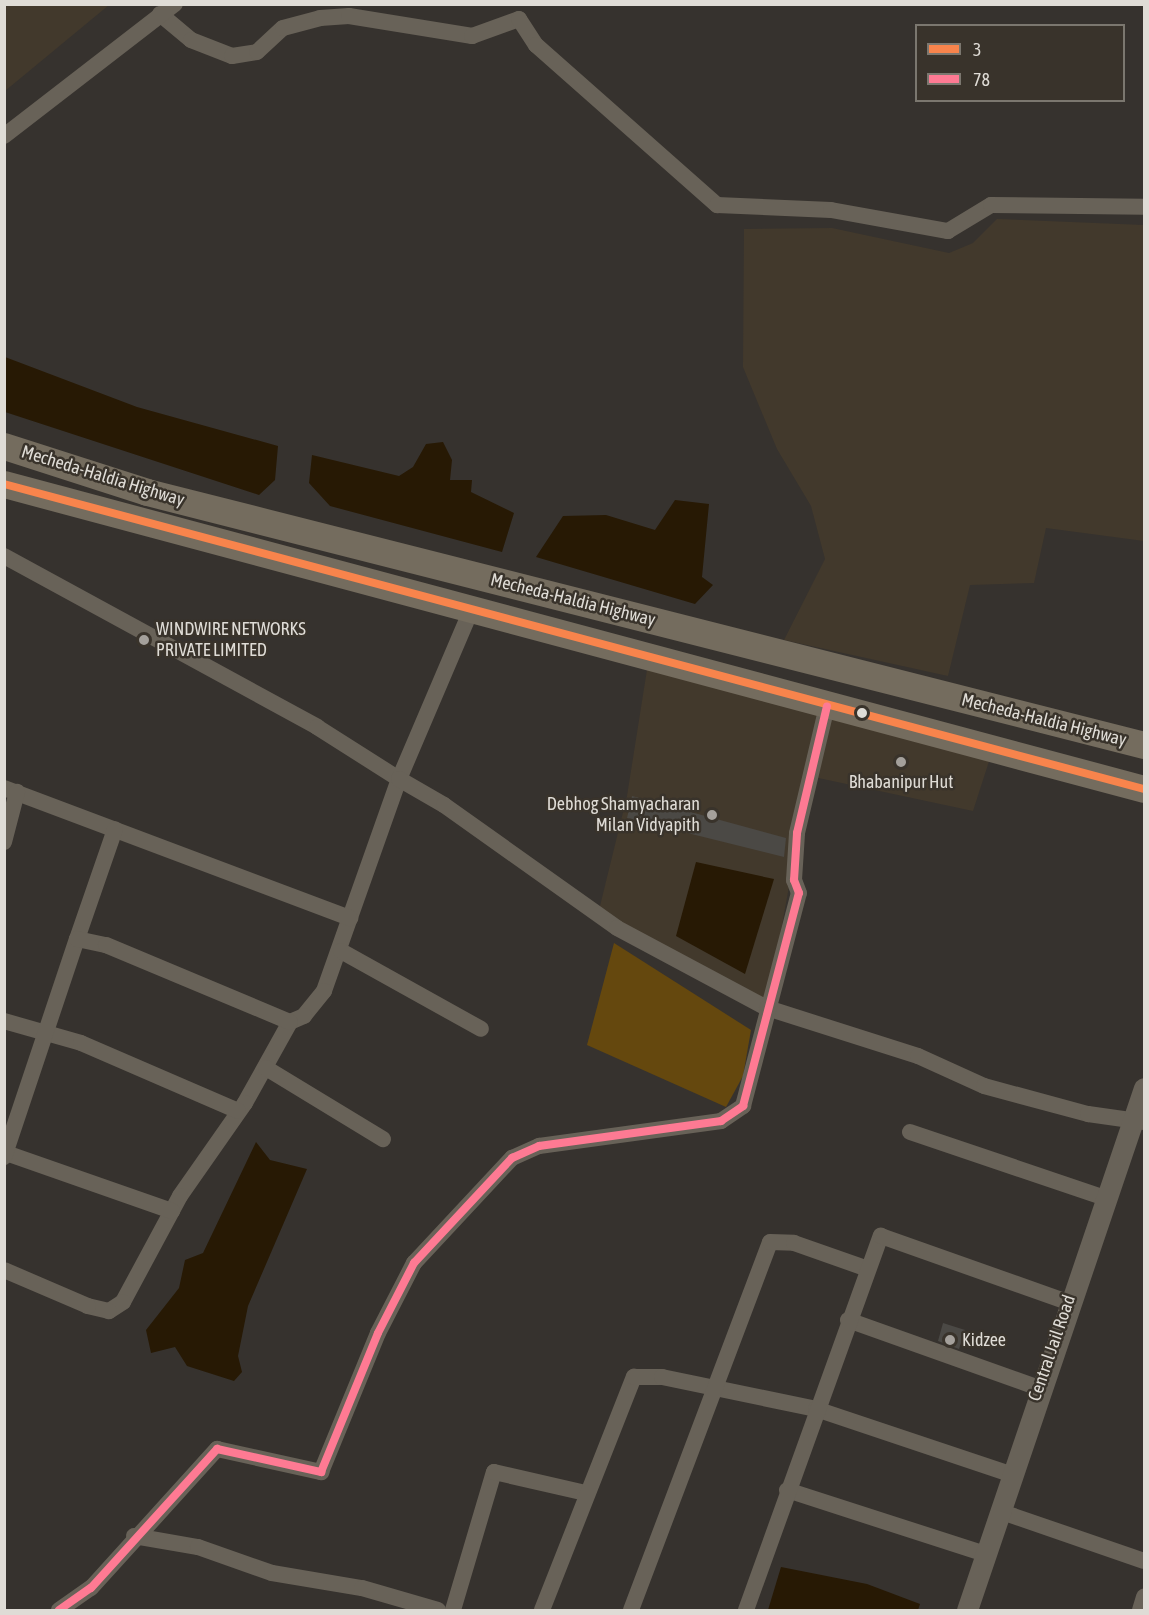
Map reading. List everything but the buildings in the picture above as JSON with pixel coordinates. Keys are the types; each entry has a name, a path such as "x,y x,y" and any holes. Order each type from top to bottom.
{"highway":[{"name":"Mecheda-Haldia Highway","path":"4,446 147,492 1144,746"},
{"path":"4,484 1144,789"}],"street":[{"path":"4,136 175,4"},
{"path":"160,14 191,40 232,56 247,56 283,28 320,18 350,16 472,36 519,19 536,45 717,205 831,210 948,231 992,205 1144,207"},
{"path":"4,556 317,728 444,805 617,928 767,1008 918,1056 984,1086 1088,1114 1139,1121"},
{"path":"4,1270 109,1311 135,1285 172,1211 266,1068 290,1022 304,1016 324,991 341,951 350,918 399,779 471,608"},
{"path":"59,1611 91,1588 134,1536 217,1449 321,1472 378,1333 414,1263 490,1176 512,1158 539,1146 722,1121 742,1106 799,893 794,880 797,833 827,706"},
{"path":"4,842 10,790 350,918"},
{"path":"115,829 5,1155 172,1211"},
{"path":"76,939 106,945 290,1022"},
{"path":"341,951 481,1029"},
{"path":"4,1021 48,1032 238,1111"},
{"path":"266,1068 382,1139"},
{"name":"Central Jail Road","path":"967,1611 1067,1302 1105,1198 1139,1121 1144,1088"},
{"path":"910,1132 1105,1198"},
{"path":"746,1611 848,1320 881,1236 1067,1302"},
{"path":"631,1611 770,1242 794,1243 868,1269"},
{"path":"848,1320 1039,1388"},
{"path":"542,1611 586,1493 634,1377 716,1388 816,1409 1010,1474"},
{"path":"453,1611 494,1472 586,1493"},
{"path":"787,1490 985,1554"},
{"path":"999,1511 1144,1561"},
{"path":"134,1536 198,1547 272,1573 362,1588 438,1611"},
{"path":"1140,1611 1144,1597"}],"shaded area":[{"path":"5,4 109,4 109,5 5,91"},
{"path":"997,219 1144,225 1144,541 1046,528 1034,583 970,585 948,676 784,640 825,559 811,506 777,449 743,367 744,229 832,228 949,253 973,243"},
{"path":"5,357 137,407 278,446 275,480 259,495 5,412"},
{"path":"443,442 452,460 450,480 472,480 471,492 514,513 502,552 330,506 309,483 312,455 399,476 413,467 426,444"},
{"path":"675,500 709,504 702,577 713,585 695,604 536,557 563,516 606,515 655,530"},
{"name":"Debhog Shamyacharan Milan Vidyapith","path":"649,657 993,749 973,811 809,776 767,1008 598,914 627,796"},
{"path":"696,862 774,879 745,974 676,936"},
{"path":"614,943 751,1030 743,1076 726,1107 587,1045"},
{"path":"256,1142 270,1160 307,1169 248,1306 238,1356 242,1372 234,1381 187,1366 175,1347 151,1353 146,1330 179,1288 185,1260 203,1253"},
{"path":"781,1567 867,1584 920,1604 918,1610 768,1610"}],"transit line":[{"name":"3","path":"4,484 1144,789"},
{"name":"78","path":"59,1610 91,1588 217,1449 321,1472 378,1333 414,1263 512,1158 539,1146 721,1121 743,1106 799,893 794,880 797,833 827,706"}],"place":[{"name":"WINDWIRE NETWORKS PRIVATE LIMITED","path":"144,640"},
{"name":"Bhabanipur Hut","path":"901,762"},
{"name":"Debhog Shamyacharan Milan Vidyapith","path":"712,815"},
{"name":"Kidzee","path":"950,1340"}]}
